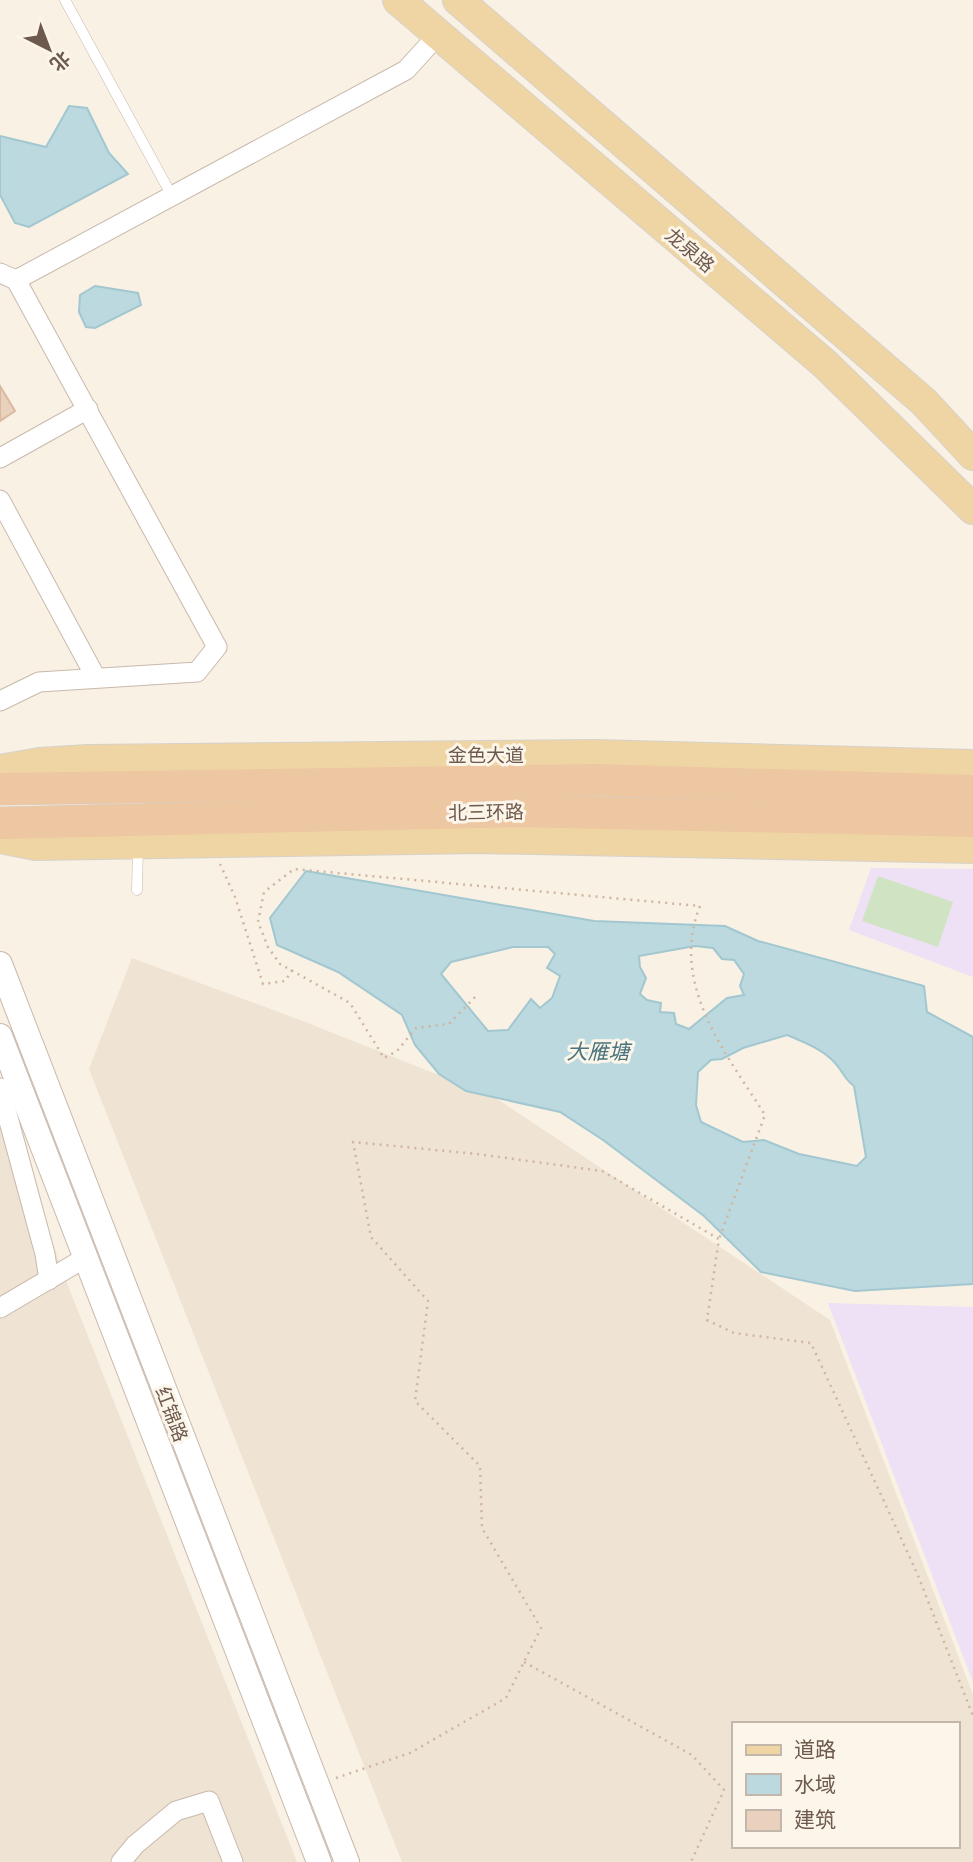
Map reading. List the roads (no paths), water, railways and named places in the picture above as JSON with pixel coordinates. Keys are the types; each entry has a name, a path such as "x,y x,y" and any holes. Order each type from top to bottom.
{"highway":[{"name":"北三环路","path":"0,789 596,780 973,791"},
{"name":"北三环路","path":"6,828 68,820 518,811 973,821"}],"main road":[{"name":"龙泉路","path":"398,0 825,364 973,509"},
{"name":"龙泉路","path":"458,0 924,402 973,455"},
{"name":"金色大道","path":"0,770 71,761 465,755 973,765"},
{"path":"6,828 36,845 479,838 973,848"}],"street":[{"path":"0,701 39,682 95,676 197,672 217,647 88,409 8,276 172,196 406,70 437,36"},
{"path":"0,458 88,409"},
{"path":"0,500 95,676"},
{"name":"红锦路","path":"0,964 347,1862"},
{"name":"红锦路","path":"0,1036 319,1862"},
{"path":"0,1088 45,1254 49,1280"},
{"path":"0,1308 85,1258"},
{"path":"121,1862 135,1845 176,1811 209,1801 233,1862"}],"lane":[{"path":"65,0 172,196"},
{"path":"137,890 138,844"}],"water":[{"path":"69,106 87,108 109,153 128,174 29,227 15,223 0,195 0,136 46,147"},
{"path":"95,286 138,293 141,305 95,328 86,327 79,312 80,295"},
{"name":"大雁塘","path":"306,871 594,921 725,926 758,941 924,986 927,1012 973,1037 973,1284 855,1291 761,1272 704,1216 603,1140 560,1112 466,1091 439,1074 415,1045 402,1015 338,972 277,945 270,918","holes":["695,946 713,948 722,959 734,960 744,974 740,986 744,995 727,998 689,1029 676,1024 674,1013 660,1012 661,1003 647,1000 640,994 646,978 640,967 639,956","513,947 548,947 555,954 547,968 560,976 552,998 540,1008 531,999 508,1030 488,1031 441,974 451,962","787,1035 831,1059 854,1086 866,1157 857,1166 799,1154 764,1140 743,1142 701,1122 696,1105 698,1072 711,1060 722,1059 743,1048"]}]}
